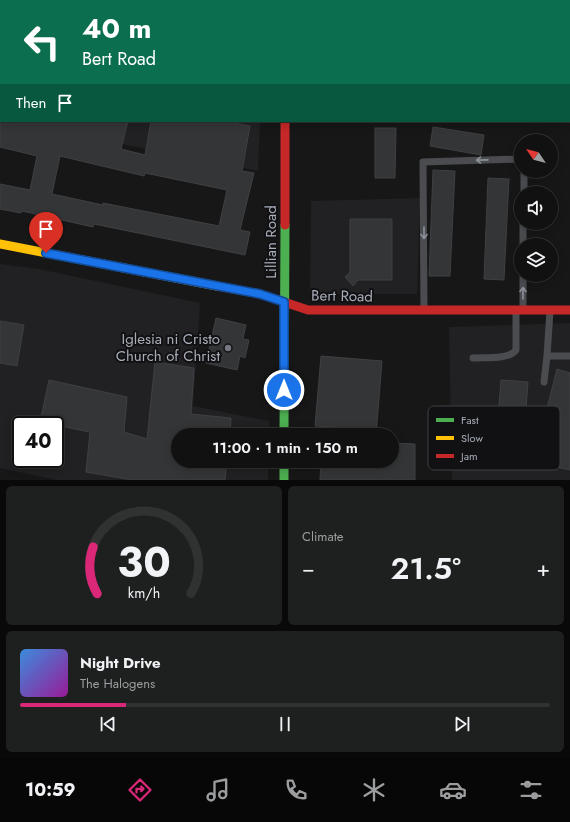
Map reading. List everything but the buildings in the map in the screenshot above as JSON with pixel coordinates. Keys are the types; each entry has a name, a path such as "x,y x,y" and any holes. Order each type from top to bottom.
{"street":[{"name":"Lillian Road","path":"284,428 285,122"},
{"name":"Bert Road","path":"0,244 260,294 308,310 570,310"},
{"path":"284,468 284,480"}],"lane":[{"path":"424,310 423,162 514,159"},
{"path":"473,358 506,357 514,354 516,350 522,282"},
{"path":"544,382 550,310"},
{"path":"547,356 570,356"}],"shaded area":[{"path":"9,122 260,122 258,171"},
{"path":"420,198 417,294 310,294 311,201"},
{"path":"0,264 39,269 200,303 193,406 269,421 269,428 171,428 171,468 268,468 268,480 57,480 0,468"},
{"path":"570,323 570,480 452,480 452,470 560,470 560,406 451,406 449,327"}],"traffic: fast":[{"path":"284,428 285,225"},
{"path":"284,468 284,480"}],"traffic: slow":[{"path":"0,244 217,286"}],"traffic: jam":[{"path":"285,122 285,225"},
{"path":"217,286 260,294 308,310 570,310"}],"place":[{"name":"Iglesia ni Cristo Church of Christ","path":"228,348"}],"route":[{"path":"46,253 260,294 284,302 284,390"}]}
